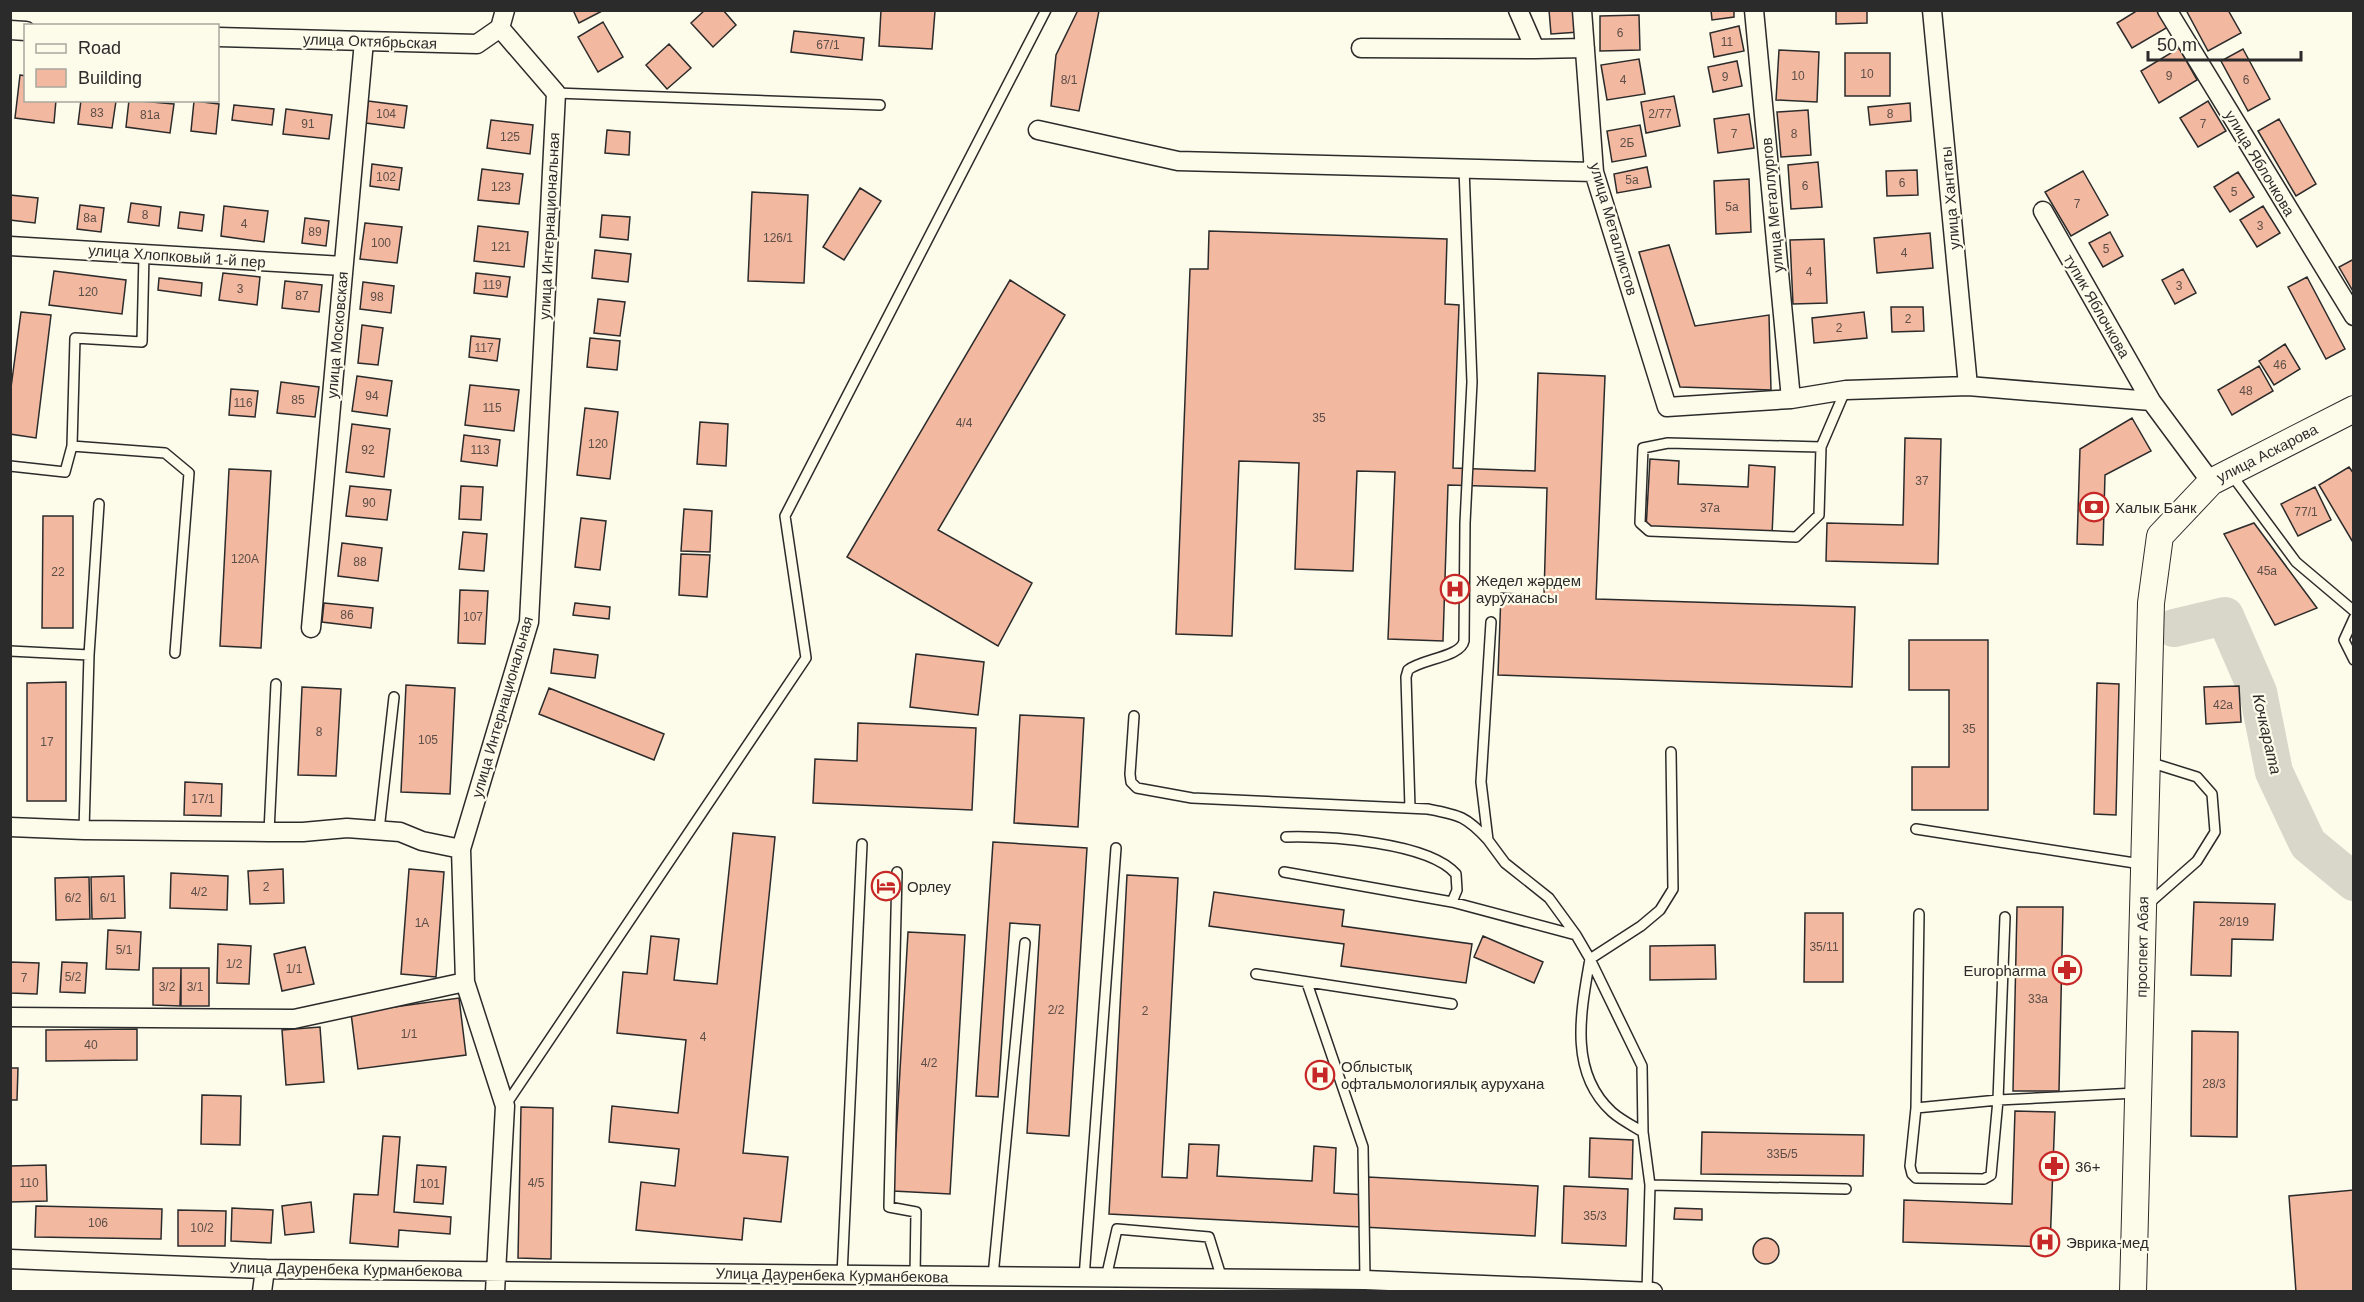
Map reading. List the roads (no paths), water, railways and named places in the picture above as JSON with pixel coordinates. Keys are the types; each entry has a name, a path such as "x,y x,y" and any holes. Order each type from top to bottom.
{"main road":[{"name":"улица Аскарова","path":"2151,603 2160,536 2220,477 2354,409"},
{"name":"проспект Абая","path":"2133,1292 2151,603"}],"street":[{"path":"1518,10 1535,49"},
{"name":"улица Металлистов","path":"1582,10 1594,172 1667,407 1791,399"},
{"name":"улица Металлургов","path":"1754,10 1791,399"},
{"name":"улица Хантагы","path":"1932,10 1968,386"},
{"name":"улица Яблочкова","path":"2167,10 2354,316"},
{"path":"503,19 556,93"},
{"name":"улица Октябрьская","path":"219,37 477,44 503,19"},
{"name":"улица Московская","path":"311,628 364,41"},
{"path":"1361,48 1585,48"},
{"name":"улица Интернациональная","path":"495,1292 505,1106 465,982 460,849 529,622 556,93"},
{"path":"1038,130 1178,161 1594,172"},
{"name":"тупик Яблочкова","path":"2043,211 2151,401 2220,477"},
{"name":"улица Хлопковый 1-й пер","path":"10,246 343,266"},
{"path":"1791,399 1846,390 1968,386 2151,401"},
{"path":"10,827 269,832 347,828 400,832 422,841 460,849"},
{"path":"10,1017 294,1019 465,982"},
{"name":"Улица Дауренбека Курманбекова","path":"10,1259 265,1269 496,1272 713,1283 842,1275 915,1275 1005,1282 1106,1278 1168,1285 1222,1279 1365,1286 1653,1292"},
{"path":"262,1292 265,1269"}],"lane":[{"path":"505,1106 806,658 785,516 1046,10"},
{"path":"556,93 880,105"},
{"path":"1410,808 1406,677 1408,670 1423,661 1458,652 1464,641 1465,523 1472,382 1464,168"},
{"path":"10,466 65,472 72,446 75,338 142,342 144,254"},
{"path":"1821,447 1668,443 1643,448 1640,523 1649,531 1796,537 1819,515 1821,447 1846,390"},
{"path":"72,446 165,453 189,473 175,653"},
{"path":"2220,477 2296,562 2354,611"},
{"path":"84,830 89,655 99,504"},
{"path":"2354,618 2344,640 2354,660"},
{"path":"1488,840 1481,782 1491,622"},
{"path":"10,651 89,655"},
{"path":"269,832 276,684"},
{"path":"378,830 393,697"},
{"path":"1134,716 1130,774 1131,782 1137,788 1192,798 1410,808 1459,815 1473,824 1505,863 1549,898 1590,959 1642,1066 1643,1132 1650,1185 1647,1291"},
{"path":"1643,1132 1613,1113 1594,1092 1582,1062 1581,1013 1590,959 1641,926 1660,910 1673,889 1671,752"},
{"path":"2143,909 2197,861 2215,832 2212,794 2197,777 2146,761"},
{"path":"1916,829 2144,865"},
{"path":"1286,837 1316,836 1397,847 1437,860 1456,874 1457,890 1452,902"},
{"path":"842,1275 862,844"},
{"path":"1084,1278 1116,848"},
{"path":"897,872 890,1207 916,1212 915,1275"},
{"path":"1284,872 1452,902 1576,935"},
{"path":"1919,915 1916,1108 1910,1166 1916,1178 1984,1179 1991,1175 1998,1100 2005,917"},
{"path":"1005,1282 1025,943"},
{"path":"1256,974 1452,1004"},
{"path":"1307,983 1363,1147 1365,1286"},
{"path":"1916,1108 1998,1100 2138,1093"},
{"path":"1650,1185 1846,1189"},
{"path":"1106,1278 1117,1229 1209,1237 1222,1279"}],"waterway":[{"name":"Кочкарата","path":"2174,628 2225,616 2258,692 2274,772 2308,844 2354,882"}],"place":[{"name":"Халык Банк","path":"2094,507"},
{"name":"Жедел жәрдем ауруханасы","path":"1455,589"},
{"name":"Орлеу","path":"886,886"},
{"name":"Europharma","path":"2067,970"},
{"name":"Облыстық офтальмологиялық аурухана","path":"1320,1075"},
{"name":"36+","path":"2054,1166"},
{"name":"Эврика-мед","path":"2045,1242"}]}
